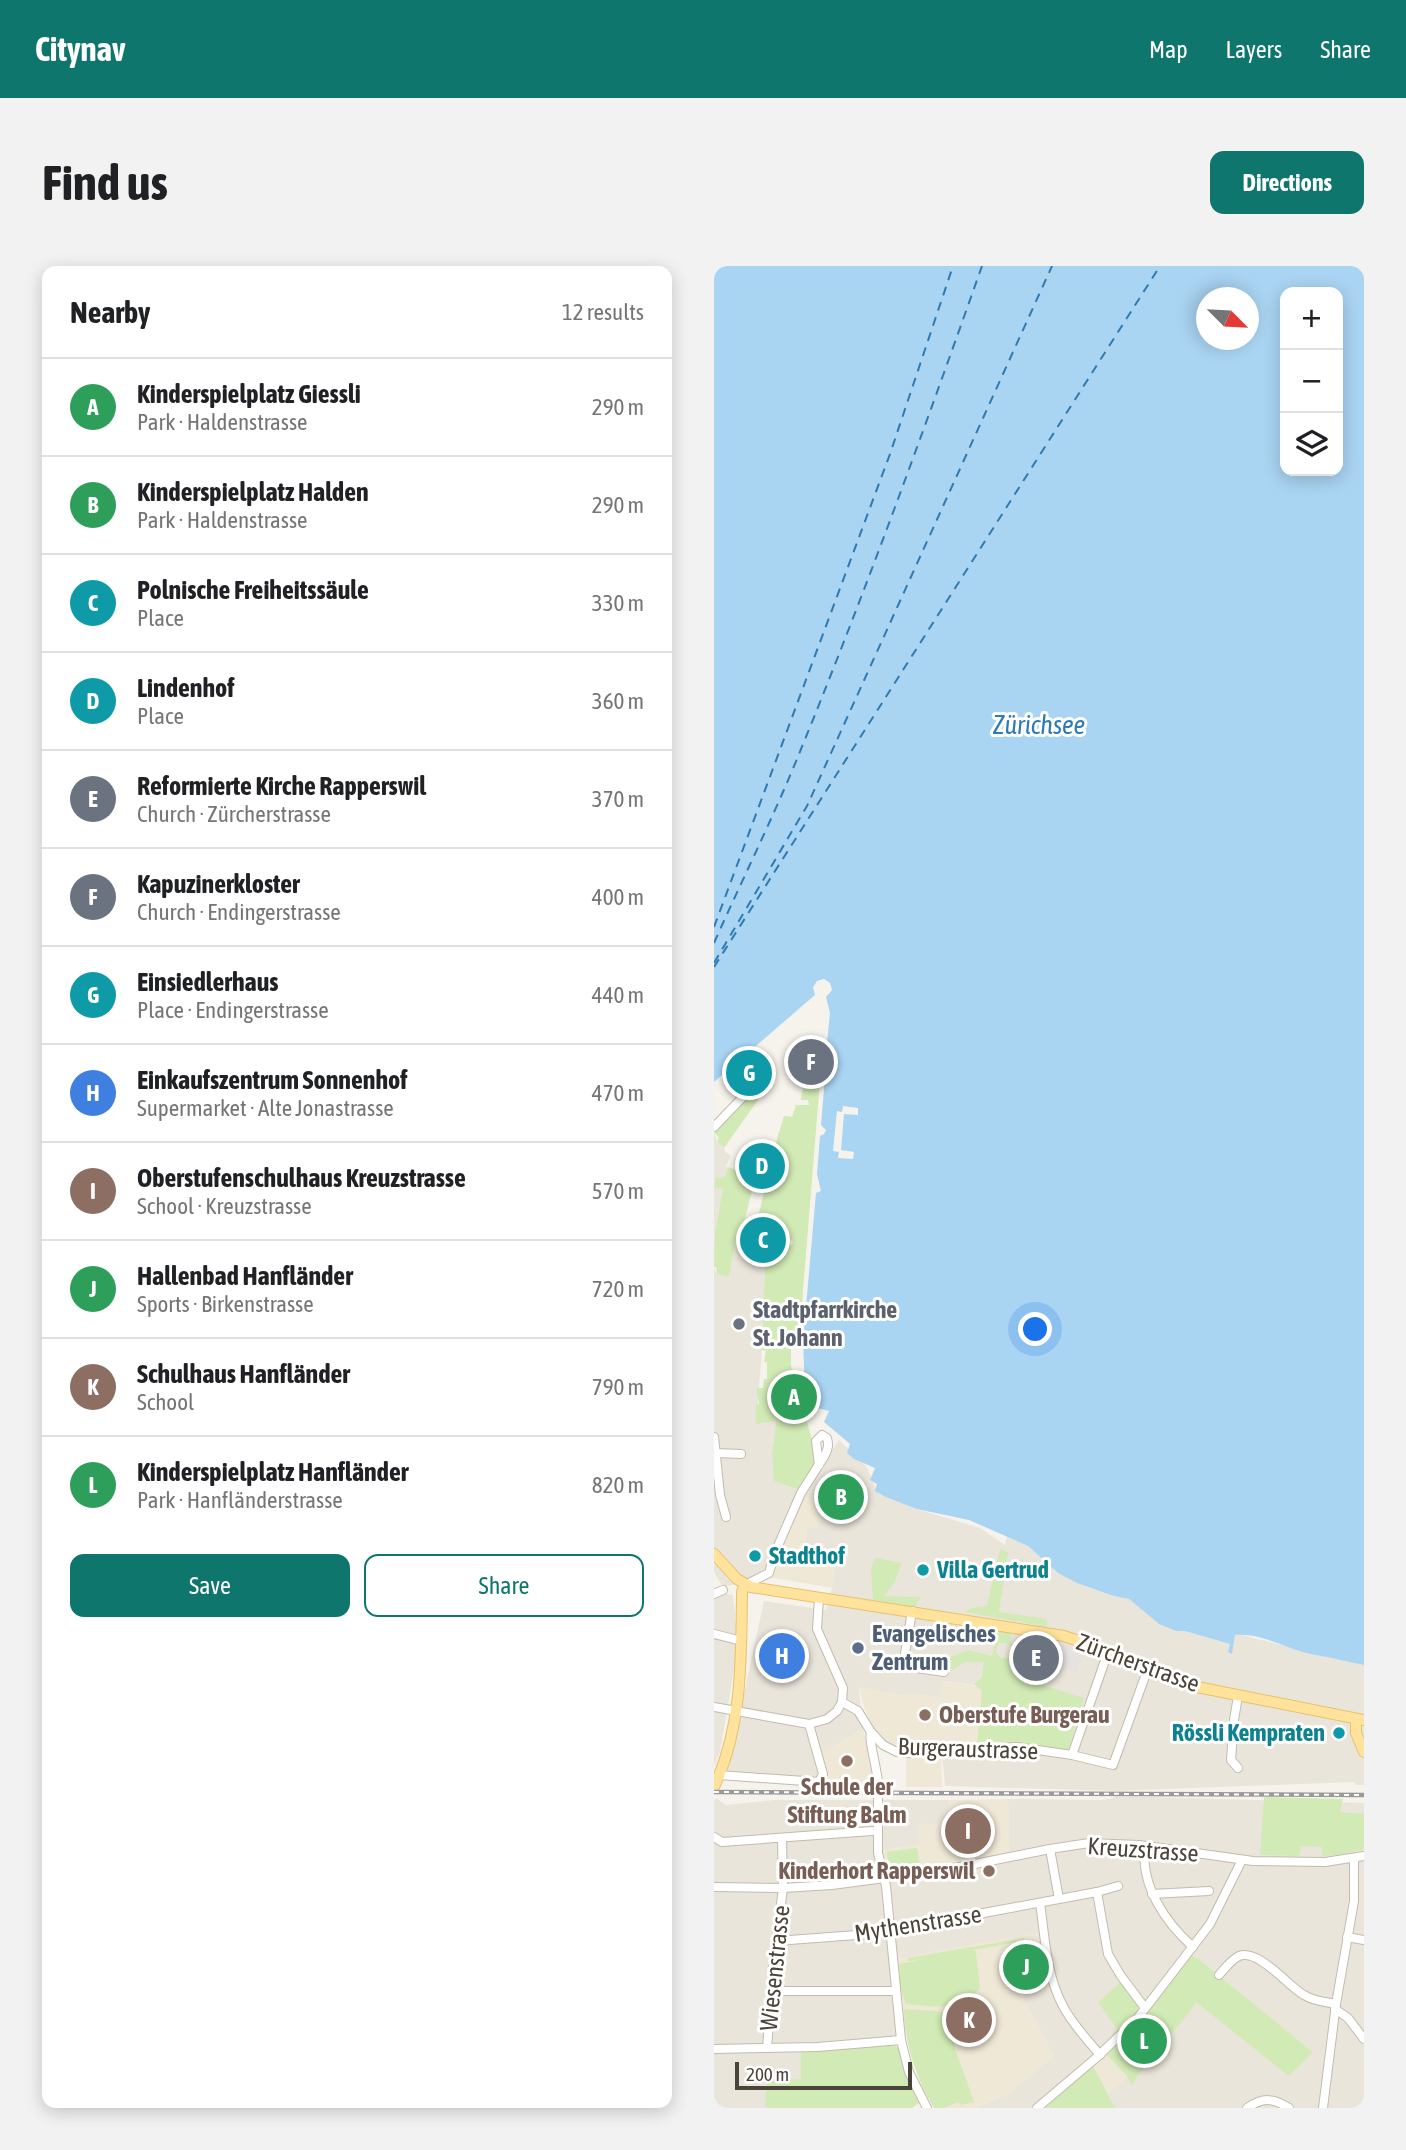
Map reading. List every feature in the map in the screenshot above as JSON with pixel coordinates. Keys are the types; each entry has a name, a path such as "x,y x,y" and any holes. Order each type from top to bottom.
{"main road":[{"path":"714,1554 745,1585 742,1592 742,1666 728,1745 714,1787"},
{"name":"Zürcherstrasse","path":"745,1585 1055,1634 1079,1640 1147,1671 1192,1686 1360,1720"},
{"path":"1360,1720 1356,1733 1364,1752"}],"street":[{"path":"714,1127 762,1077 764,1078"},
{"path":"714,1437 720,1495 726,1517"},
{"path":"716,1453 741,1454"},
{"path":"745,1585 769,1574 774,1555 801,1493 819,1465"},
{"path":"714,1594 723,1590"},
{"path":"714,1707 809,1724 827,1719 837,1711 842,1702 843,1688 817,1629 819,1598"},
{"path":"912,1611 903,1666 944,1672"},
{"path":"714,1634 742,1641"},
{"path":"1072,1755 1108,1652"},
{"name":"Burgeraustrasse","path":"842,1702 858,1711 883,1745 902,1753 1010,1746 1072,1755 1113,1765 1147,1671"},
{"path":"1238,1696 1231,1760 1238,1768"},
{"path":"719,1775 819,1782 822,1774 809,1724"},
{"path":"871,1732 869,1737 878,1768 878,1853 890,1930 901,2040 909,2072 927,2108"},
{"path":"714,1837 722,1842 872,1831"},
{"name":"Wiesenstrasse","path":"767,2048 783,1888 782,1838"},
{"name":"Kreuzstrasse","path":"714,1887 783,1888 883,1878 945,1870 1089,1843 1144,1846 1242,1860 1325,1862 1364,1856"},
{"path":"1144,1846 1152,1894 1181,1937 1193,1947"},
{"path":"1050,1849 1059,1899"},
{"path":"1323,2108 1335,2006 1355,1892 1354,1858"},
{"path":"1037,2108 1137,2020 1217,1913 1242,1860"},
{"name":"Mythenstrasse","path":"776,1941 830,1938 890,1930 1118,1886"},
{"path":"1152,1894 1209,1891"},
{"path":"1097,1892 1108,1954 1145,2008"},
{"path":"1040,1903 1057,1993 1072,2021 1100,2055"},
{"path":"1347,1937 1364,1940"},
{"path":"1219,1975 1237,1957 1256,1957 1302,1994 1335,2006 1364,2039"},
{"path":"772,1991 895,1991"},
{"path":"714,2049 901,2040"},
{"path":"1247,2108 1266,2099 1275,2100 1289,2108"}],"shaded area":[{"path":"714,1132 717,1141 731,1156 726,1166 729,1168 714,1258"},
{"path":"736,1237 774,1256 765,1265 756,1423 776,1421 772,1455 775,1481 797,1490 801,1495 839,1440 866,1466 875,1486 917,1509 980,1528 1005,1545 1007,1537 1028,1546 1058,1573 1114,1596 1129,1599 1159,1624 1176,1631 1185,1631 1230,1644 1232,1653 1235,1635 1242,1635 1364,1665 1364,1785 1356,1785 1354,1782 1115,1791 945,1786 942,1753 988,1687 944,1681 940,1697 906,1696 859,1688 863,1728 820,1755 821,1784 726,1776 764,1601 826,1610 836,1563 804,1556 807,1527 826,1504 773,1561 769,1577 723,1587 714,1572 714,1269 717,1274 729,1277"},
{"path":"802,1496 827,1504 817,1528 807,1528 804,1556 836,1563 832,1588 769,1577 773,1561"},
{"path":"722,1593 733,1595 738,1647 720,1752 714,1766 714,1597"},
{"path":"1063,1644 1083,1650 1076,1673 1056,1667"},
{"name":"Oberstufe Burgerau","path":"943,1681 989,1688 977,1746 925,1748 888,1743 872,1725 859,1687 905,1696 906,1693 940,1697"},
{"name":"Schule der Stiftung Balm","path":"863,1728 876,1784 828,1783 820,1755"},
{"path":"941,1753 942,1787 906,1787 906,1756"},
{"path":"716,1798 726,1805 774,1800 949,1800 950,1823 919,1845 883,1850 882,1874 1009,1852 1008,1799 1114,1798 1364,1803 1364,2108 1115,2108 1093,2067 1045,2108 976,2108 1009,2093 1054,2056 1021,1995 1042,1932 890,1960 896,2037 823,2044 771,2043 714,2050","holes":["1190,1947 1189,1952 1313,2052 1172,1980"]},
{"path":"1008,1799 1009,1852 887,1873 883,1850 919,1845 918,1824 950,1823 949,1800"},
{"path":"1042,1932 1053,1990 1022,1995 1054,2056 1009,2093 976,2108 934,2108 923,2090 911,2056 904,2020 898,1958"},
{"path":"801,2051 801,2079 765,2105 768,2108 714,2108 714,2052"},
{"path":"1106,2054 1128,2077 1108,2095 1093,2066"}],"green space":[{"path":"764,1079 770,1083 724,1148 717,1141 719,1138 714,1132"},
{"path":"819,1082 819,1093 802,1303 799,1329 791,1345 791,1366 815,1450 814,1466 799,1490 774,1481 772,1455 776,1421 756,1424 756,1405 759,1404 756,1388 763,1388 764,1379 767,1379 767,1362 764,1362 766,1351 762,1350 765,1264 785,1244 792,1245 793,1241 773,1236 757,1228 756,1224 770,1170 768,1169 784,1116 792,1117 796,1105 809,1105 808,1100 801,1100 803,1087"},
{"path":"729,1167 755,1179 744,1222 737,1232 729,1277 717,1274 714,1267 715,1234 723,1189 714,1187 716,1177 724,1178"},
{"path":"1000,1549 1008,1552 999,1612 1047,1619 1047,1627 966,1612 970,1608 987,1606"},
{"path":"875,1558 902,1563 894,1583 884,1596 921,1597 915,1607 873,1600 871,1569"},
{"path":"998,1631 1012,1633 1010,1641 1020,1652 1006,1643 999,1643 996,1652 1001,1658 1013,1657 1022,1666 1020,1678 1084,1698 1068,1750 992,1741 991,1745 977,1745 982,1691 974,1684 982,1677 984,1662 965,1662 952,1670 945,1669 951,1657 968,1650 992,1656"},
{"path":"1264,1797 1343,1799 1340,1812 1364,1814 1364,1849 1322,1856 1322,1847 1301,1846 1299,1856 1260,1855"},
{"path":"917,1848 920,1867 889,1871 887,1852"},
{"path":"1024,1938 1024,1941 973,1950 976,1952 980,1988 964,2001 946,2006 906,2004 900,1987 899,1964 922,1959 908,1961 908,1958"},
{"path":"1192,1955 1313,2052 1289,2076 1196,2002 1146,2064 1132,2086 1128,2077 1106,2054 1135,2027"},
{"path":"1121,1982 1141,2007 1115,2037 1112,2034 1117,2029 1098,2002"},
{"path":"904,2009 942,2012 958,2019 967,2035 953,2040 974,2102 960,2105 958,2102 944,2108 934,2108 913,2060 906,2034"},
{"path":"894,2045 900,2049 920,2102 912,2108 768,2108 765,2105 767,2081 801,2079 801,2051"},
{"path":"1093,2066 1115,2108 1045,2108"}],"water":[{"name":"Zürichsee","path":"714,266 1364,266 1364,1665 1306,1653 1246,1635 1235,1635 1232,1654 1228,1652 1230,1644 1185,1631 1176,1631 1159,1624 1129,1599 1077,1583 1058,1573 1028,1546 969,1520 917,1509 875,1491 877,1484 870,1480 875,1468 847,1453 850,1444 824,1422 829,1411 814,1407 805,1393 803,1341 816,1193 821,1191 817,1174 820,1136 826,1130 821,1125 826,1064 829,1063 830,1054 826,1053 830,1013 826,997 832,990 830,983 824,979 817,981 813,987 815,995 714,1082"}],"pier":[{"path":"843,1106 858,1108 858,1115 844,1114 841,1150 854,1152 853,1159 838,1158 839,1152 833,1151 837,1111 842,1112"}],"ferry route":[{"path":"714,927 890,454 953,266"},
{"path":"714,943 779,802 823,694 894,511 982,266"},
{"path":"714,963 807,806 1052,266"},
{"path":"714,967 1160,266"}],"railway":[{"path":"714,1792 1364,1795"}],"place":[{"name":"Kapuzinerkloster","path":"811,1062"},
{"name":"Einsiedlerhaus","path":"749,1073"},
{"name":"Lindenhof","path":"762,1166"},
{"name":"Polnische Freiheitssäule","path":"763,1240"},
{"name":"Stadtpfarrkirche St. Johann","path":"739,1324"},
{"name":"Kinderspielplatz Giessli","path":"794,1397"},
{"name":"Kinderspielplatz Halden","path":"841,1497"},
{"name":"Stadthof","path":"755,1556"},
{"name":"Villa Gertrud","path":"923,1570"},
{"name":"Evangelisches Zentrum","path":"858,1648"},
{"name":"Einkaufszentrum Sonnenhof","path":"782,1656"},
{"name":"Reformierte Kirche Rapperswil","path":"1036,1658"},
{"name":"Oberstufe Burgerau","path":"925,1715"},
{"name":"Rössli Kempraten","path":"1339,1733"},
{"name":"Schule der Stiftung Balm","path":"847,1761"},
{"name":"Oberstufenschulhaus Kreuzstrasse","path":"968,1831"},
{"name":"Kinderhort Rapperswil","path":"989,1871"},
{"name":"Hallenbad Hanfländer","path":"1026,1967"},
{"name":"Schulhaus Hanfländer","path":"969,2020"},
{"name":"Kinderspielplatz Hanfländer","path":"1144,2041"}]}
